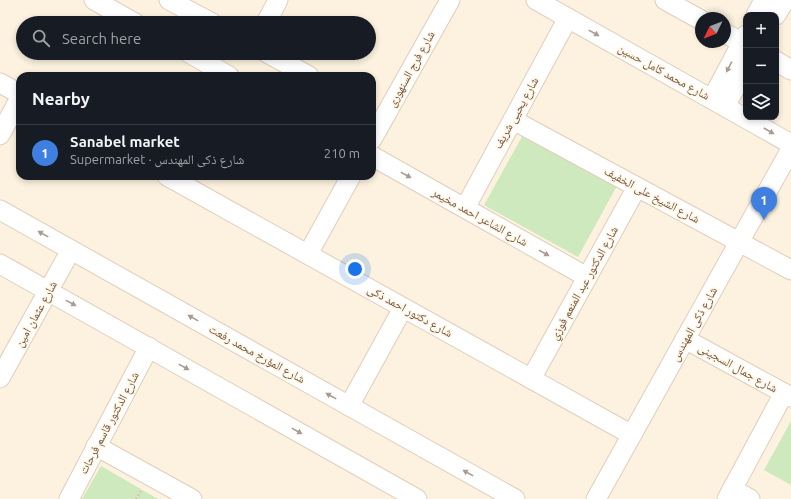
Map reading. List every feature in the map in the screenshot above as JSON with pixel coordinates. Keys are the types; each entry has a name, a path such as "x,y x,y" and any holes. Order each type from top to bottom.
{"street":[{"path":"94,0 123,16"},
{"path":"169,0 199,16"},
{"path":"270,16 278,0"},
{"name":"شارع فرج السنهورى","path":"378,114 450,0"},
{"name":"شارع محمد كامل حسين","path":"536,0 791,144"},
{"path":"666,0 695,17"},
{"path":"758,12 764,0"},
{"path":"778,12 784,0"},
{"name":"شارع يحيى شريف","path":"465,208 568,18"},
{"path":"731,35 743,40"},
{"path":"718,103 743,46"},
{"path":"201,60 223,72"},
{"path":"280,60 302,72"},
{"path":"779,63 791,70"},
{"path":"718,103 743,73"},
{"path":"0,83 16,92"},
{"path":"0,135 16,105"},
{"name":"شارع الشيخ على الخفيف","path":"513,120 791,270"},
{"name":"شارع ذكى المهندس","path":"596,499 791,149"},
{"name":"شارع الشاعر احمد مخيمر","path":"376,158 587,277"},
{"name":"شارع دكتور احمد ذكى","path":"174,180 632,435"},
{"path":"308,254 349,180"},
{"name":"شارع الدكتور عبد المنعم فوزي","path":"531,379 637,187"},
{"name":"شارع المؤرخ محمد رفعت","path":"0,210 349,406 491,493 515,499"},
{"name":"شارع عثمان امين","path":"0,378 71,250"},
{"path":"0,264 417,499"},
{"path":"349,406 403,308"},
{"name":"شارع جمال السجينى","path":"685,339 787,395"},
{"name":"شارع الدكتور قاسم فرحات","path":"68,499 149,347"},
{"path":"750,499 730,494 787,395"},
{"path":"96,446 192,499"}],"green space":[{"path":"524,133 618,184 578,257 484,205"},
{"path":"791,421 791,485 764,470"},
{"path":"101,466 158,499 82,499"}],"place":[{"name":"Sanabel market","path":"764,220"}]}
